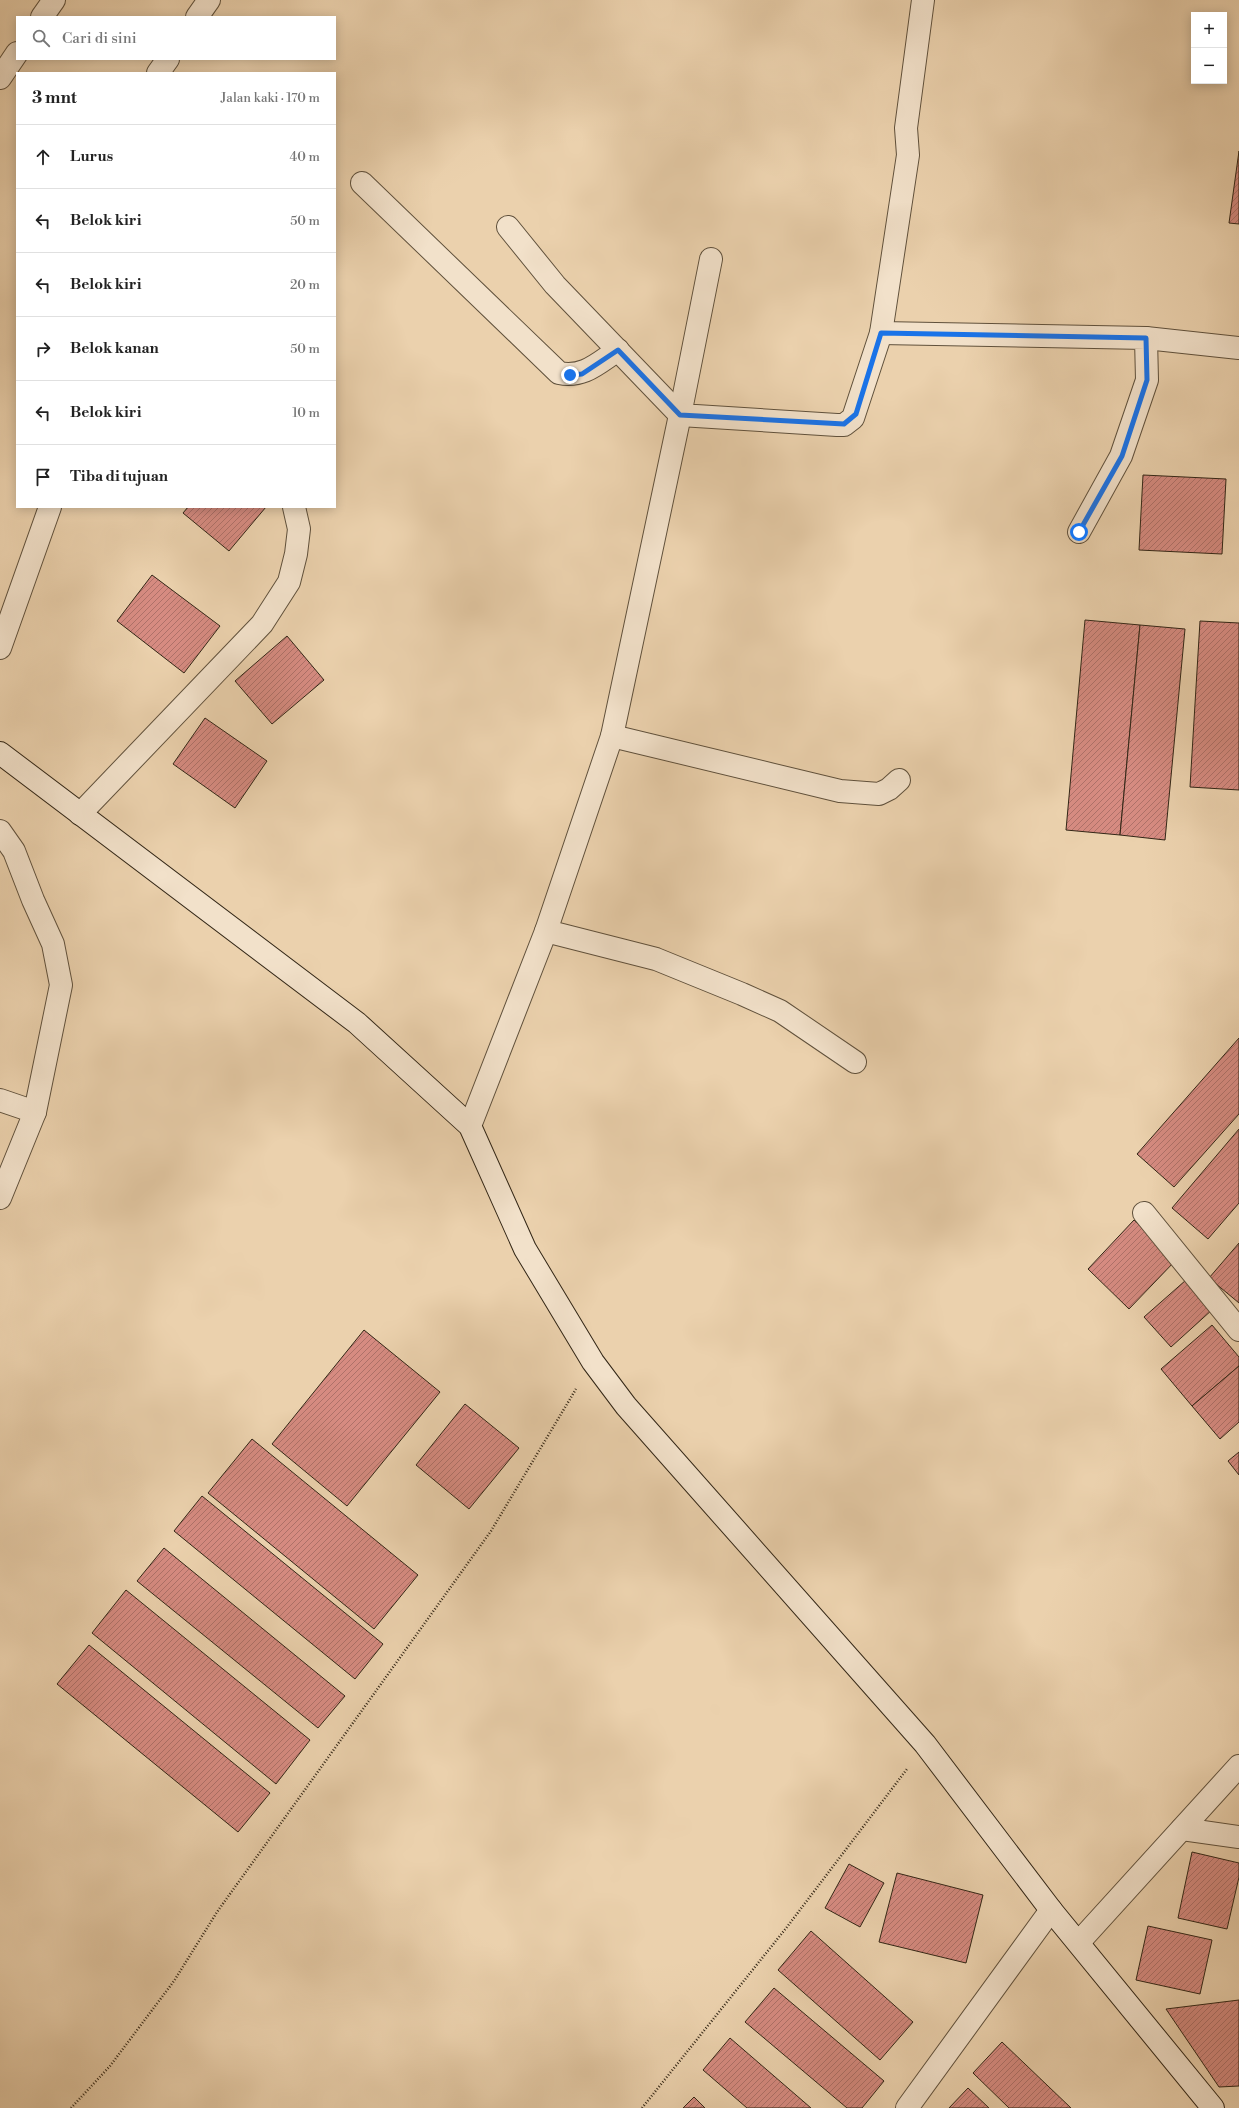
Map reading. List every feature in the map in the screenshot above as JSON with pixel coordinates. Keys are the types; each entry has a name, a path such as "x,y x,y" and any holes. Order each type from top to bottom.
{"street":[{"path":"43,16 54,0"},
{"path":"198,16 208,0"},
{"path":"508,227 555,285 680,415 844,424 856,414 881,333 908,155 906,128 923,0"},
{"path":"0,78 16,54"},
{"path":"159,72 167,60"},
{"path":"362,183 559,373 570,375 582,374 618,350"},
{"path":"470,1126 546,931 612,736 680,415 711,259"},
{"path":"881,333 1146,338 1239,348"},
{"path":"1079,532 1122,456 1147,380 1146,338"},
{"path":"0,648 50,508"},
{"path":"80,814 262,624 289,582 296,554 299,529 294,508"},
{"path":"612,736 840,791 879,794 889,789 899,780"},
{"path":"0,753 357,1023 470,1126 525,1249 592,1362 626,1406 925,1744 1051,1910 1079,1942 1128,2006 1213,2108"},
{"path":"0,831 14,851 32,900 53,944 60,984 35,1112 0,1198"},
{"path":"546,931 656,959 742,994 780,1011 855,1062"},
{"path":"0,1100 35,1112"},
{"path":"1144,1213 1239,1330"},
{"path":"1079,1942 1239,1766"},
{"path":"1182,1829 1239,1837"},
{"path":"908,2108 1051,1910"}],"path":[{"path":"71,2108 110,2066 174,1981 217,1912 491,1530 592,1362"},
{"path":"642,2108 787,1927 925,1744"}],"building":[{"path":"1239,151 1239,224 1229,223"},
{"path":"1143,475 1226,479 1222,554 1139,550"},
{"path":"187,508 265,508 229,551 183,513"},
{"path":"152,575 220,626 184,673 117,621"},
{"path":"1085,620 1140,625 1120,835 1066,830"},
{"path":"1200,621 1239,623 1239,790 1190,787"},
{"path":"1140,625 1185,629 1165,840 1120,835"},
{"path":"287,636 324,680 272,724 235,681"},
{"path":"205,718 267,761 235,808 173,764"},
{"path":"1239,1038 1239,1114 1174,1187 1137,1154"},
{"path":"1239,1129 1239,1203 1208,1239 1172,1208"},
{"path":"1134,1220 1176,1260 1129,1309 1088,1269"},
{"path":"1239,1243 1239,1303 1209,1278"},
{"path":"1186,1280 1213,1309 1171,1347 1144,1317"},
{"path":"1212,1325 1239,1357 1239,1366 1192,1406 1161,1369"},
{"path":"364,1330 440,1392 347,1506 272,1444"},
{"path":"1239,1366 1239,1422 1220,1439 1192,1406"},
{"path":"465,1404 519,1448 469,1509 416,1465"},
{"path":"252,1439 418,1575 374,1629 208,1493"},
{"path":"1239,1452 1239,1475 1228,1461"},
{"path":"202,1496 383,1644 355,1679 174,1531"},
{"path":"164,1548 345,1696 318,1728 137,1581"},
{"path":"126,1590 310,1740 276,1784 92,1633"},
{"path":"89,1645 270,1793 238,1832 57,1684"},
{"path":"1192,1852 1239,1863 1239,1877 1227,1929 1178,1918"},
{"path":"849,1864 884,1883 860,1927 825,1908"},
{"path":"897,1873 983,1895 966,1963 879,1942"},
{"path":"1148,1926 1212,1940 1200,1994 1136,1980"},
{"path":"811,1931 913,2022 880,2060 778,1970"},
{"path":"774,1988 884,2081 862,2108 847,2108 745,2022"},
{"path":"1239,2000 1239,2086 1219,2087 1166,2009"},
{"path":"730,2038 811,2108 747,2108 703,2070"},
{"path":"1002,2042 1071,2108 1009,2108 973,2073"},
{"path":"968,2088 989,2108 949,2108"},
{"path":"694,2097 705,2108 683,2108"}],"route":[{"path":"570,375 582,374 618,350 680,415 837,425 850,422 856,414 881,333 1146,338 1147,380 1122,456 1079,532"}]}
